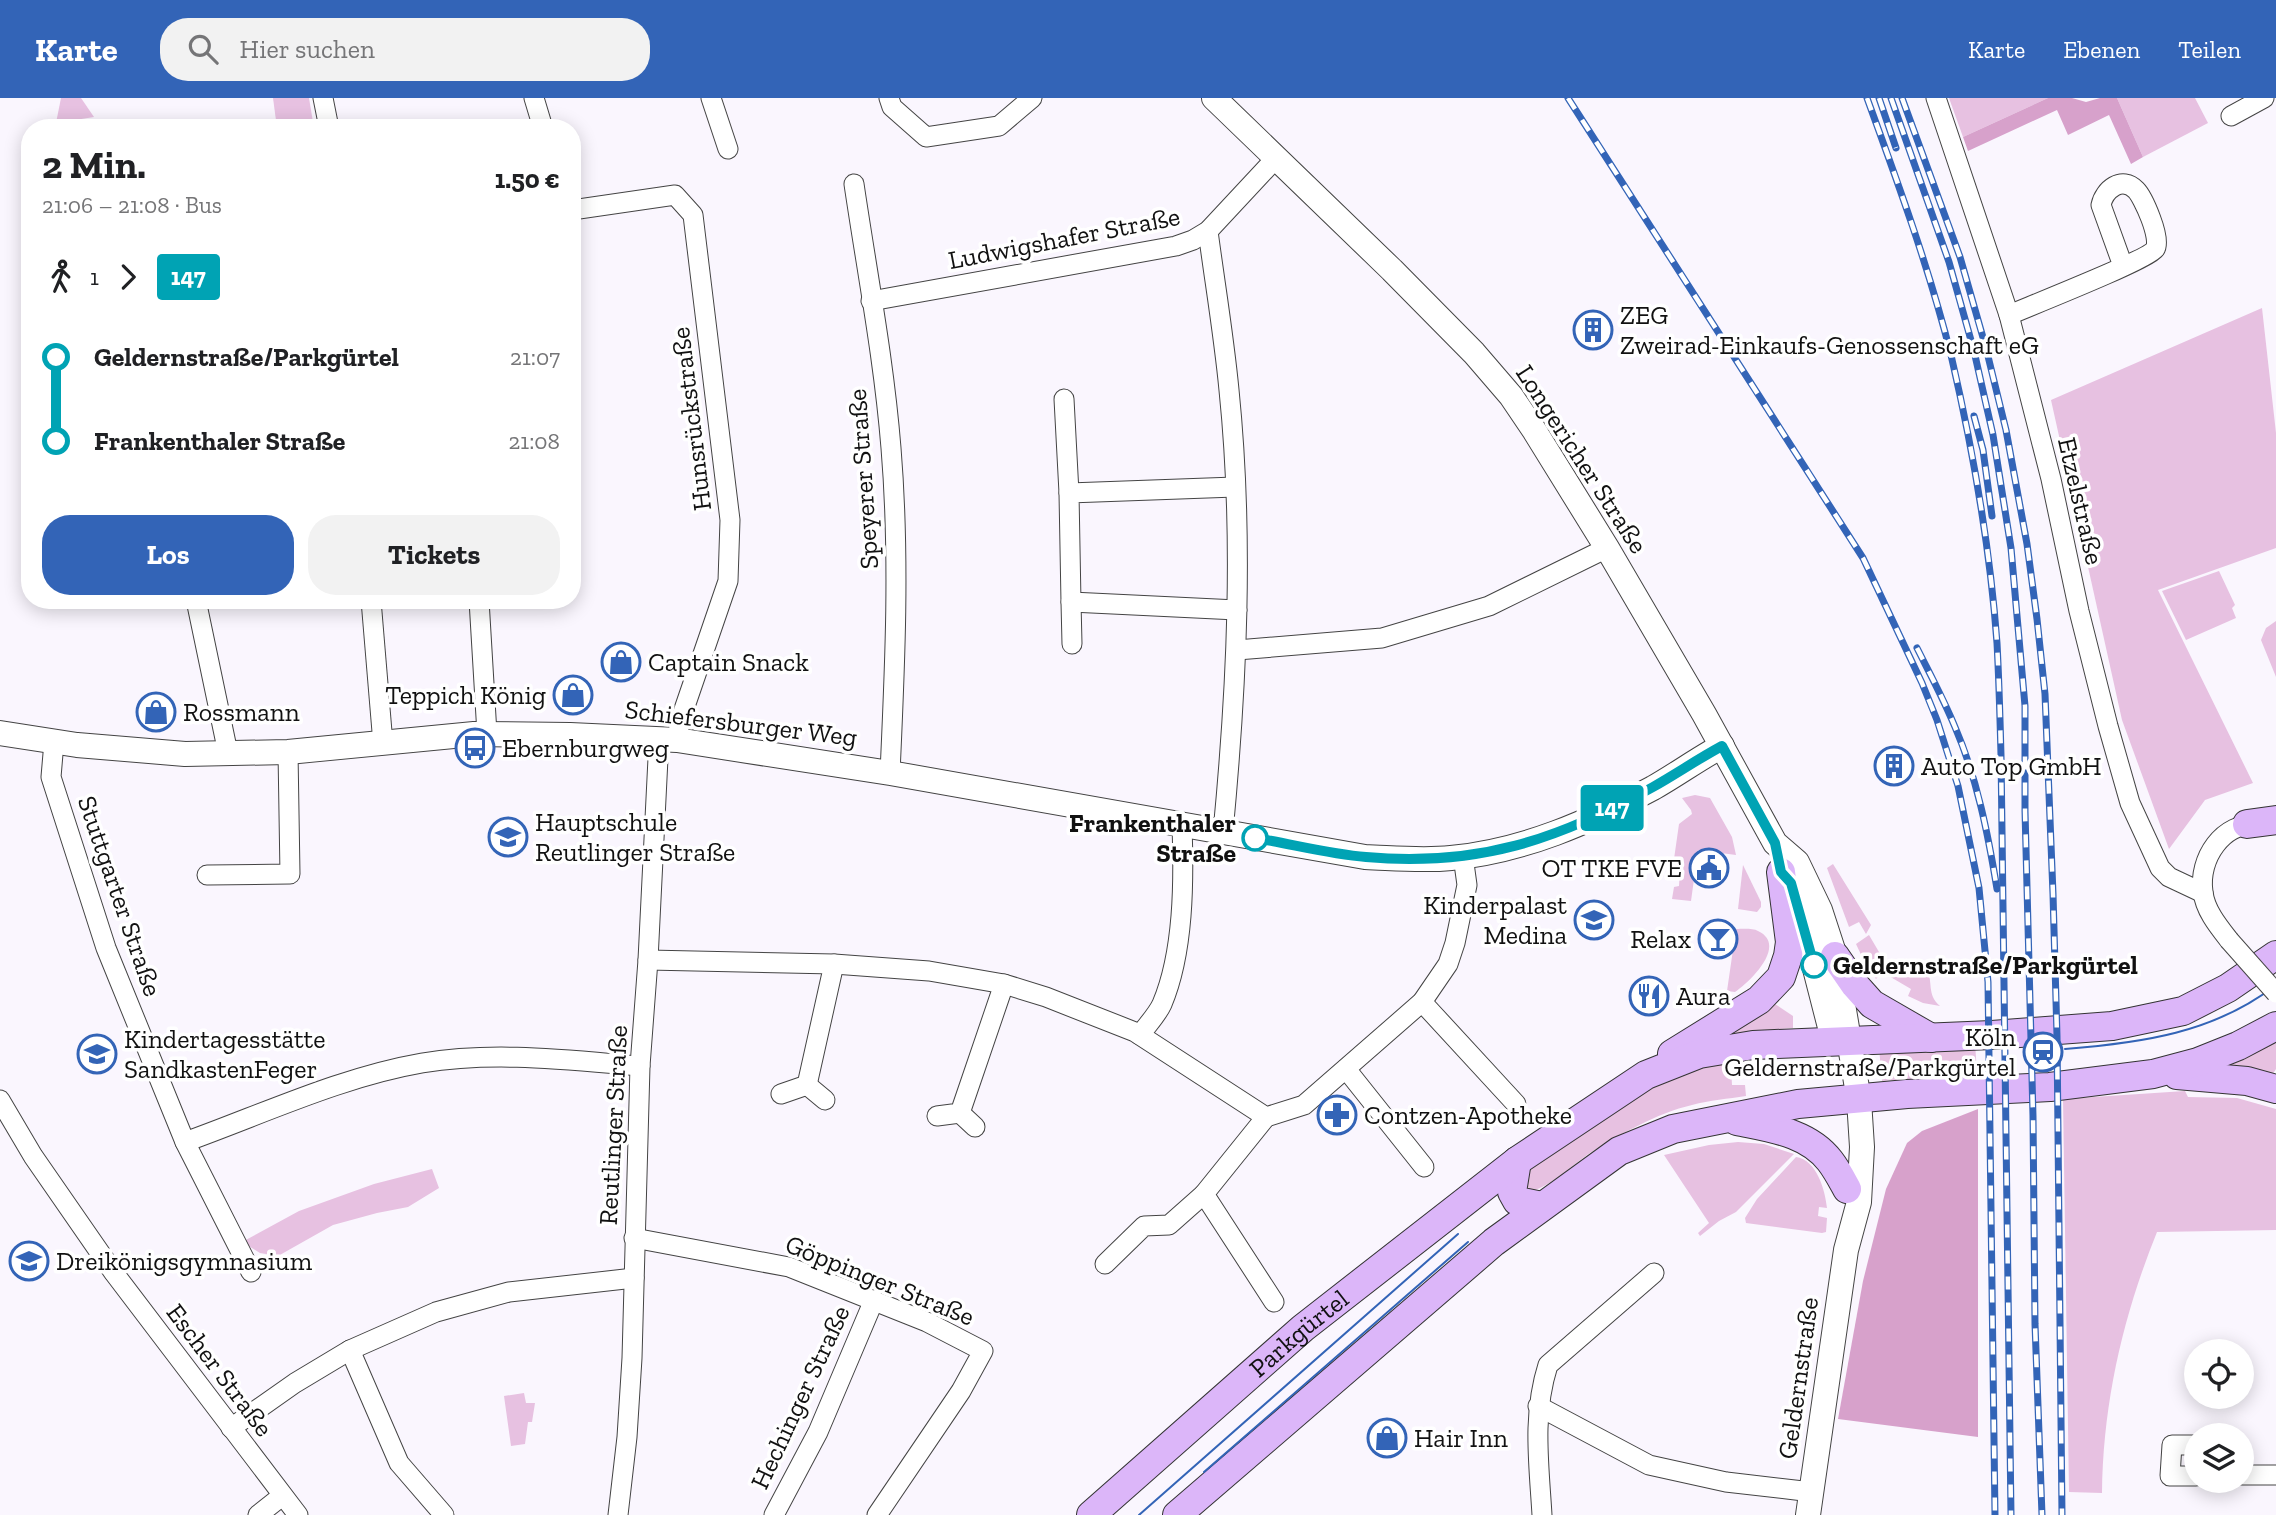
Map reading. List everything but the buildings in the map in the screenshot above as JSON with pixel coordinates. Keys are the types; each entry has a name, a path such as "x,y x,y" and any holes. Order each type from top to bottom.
{"main road":[{"path":"2248,824 2276,820"},
{"path":"1646,1075 1692,1040 1759,1000 1776,985 1786,966 1790,942 1781,872"},
{"path":"1835,956 1872,1004 1931,1038"},
{"name":"Parkgürtel","path":"1091,1515 1303,1328 1517,1161 1646,1075 1673,1063 1718,1050 1768,1044 1931,1038 2112,1026 2150,1019 2183,1011 2228,988 2274,956"},
{"path":"1177,1515 1469,1262 1619,1151 1673,1129 1798,1104 1908,1094 2050,1087 2153,1074 2198,1062 2238,1046 2276,1026"},
{"path":"2153,1074 2229,1078 2276,1089"},
{"path":"1720,1118 1787,1131 1829,1159 1847,1189"},
{"path":"1517,1161 1512,1192 1517,1201 1542,1206"}],"street":[{"path":"323,98 328,119"},
{"path":"534,98 540,119"},
{"path":"711,98 728,149"},
{"path":"889,98 892,107 926,137 999,126 1032,98"},
{"name":"Longericher Straße","path":"1214,98 1277,157 1484,364 1534,430 1607,548 1775,843 1781,872 1791,883 1841,1041"},
{"name":"Etzelstraße","path":"1936,98 2010,314 2051,479 2085,636 2130,803 2160,868 2169,877 2203,893"},
{"path":"2231,116 2264,98"},
{"name":"Ludwigshafer Straße","path":"871,301 1176,246 1193,240 1208,231 1277,157"},
{"name":"Speyerer Straße","path":"854,184 885,386 895,519 896,629 890,773"},
{"name":"Hunsrückstraße","path":"581,209 675,195 693,215 730,520 730,551 728,581 680,722 668,739"},
{"path":"1208,231 1229,390 1235,487 1237,650 1223,832"},
{"path":"2010,314 2123,266"},
{"path":"1064,399 1072,643"},
{"path":"1069,493 1235,487"},
{"path":"1237,650 1382,638 1489,606 1607,548"},
{"path":"1071,602 1237,610"},
{"path":"198,609 228,753"},
{"path":"372,609 383,744"},
{"path":"480,609 487,734"},
{"name":"Schiefersburger Weg","path":"0,733 124,751 185,754 288,752 487,734 668,739 890,773 1365,857 1418,859 1463,856 1535,842 1583,823 1654,787 1722,746"},
{"name":"Reutlinger Straße","path":"618,1515 632,1358 640,1066 668,739"},
{"name":"Stuttgarter Straße","path":"54,742 51,777 106,948 186,1142 251,1272"},
{"path":"208,875 290,874 288,752"},
{"path":"2276,828 2248,824 2227,833 2212,849 2204,870 2203,893 2213,916 2229,940 2276,993"},
{"path":"1140,1035 1161,1007 1171,978 1178,942 1182,825"},
{"name":"Longericher Straße","path":"1775,843 1797,862 1820,910 1835,956 1841,1041"},
{"path":"1105,1264 1144,1226 1169,1225 1204,1194 1266,1117 1304,1105 1422,1002 1448,964 1455,943 1467,885 1463,856"},
{"path":"648,960 834,964 929,971 1004,984 1046,997 1140,1035 1266,1117"},
{"path":"807,1085 834,964"},
{"path":"960,1113 1004,984"},
{"path":"1422,1002 1516,1104"},
{"name":"Geldernstraße","path":"1810,1504 1846,1250 1859,1202 1861,1182 1862,1128 1851,1100 1841,1041"},
{"path":"186,1142 343,1083 386,1070 424,1063 525,1056 640,1066"},
{"path":"1346,1069 1424,1167"},
{"path":"781,1094 807,1085"},
{"path":"807,1085 825,1100"},
{"name":"Escher Straße","path":"0,1100 33,1156 114,1273 298,1515"},
{"name":"Geldernstraße","path":"1846,1250 1851,1100"},
{"path":"937,1116 960,1113"},
{"path":"960,1113 975,1127"},
{"path":"1204,1194 1274,1302"},
{"name":"Göppinger Straße","path":"634,1238 789,1267 927,1322 982,1351 961,1391 877,1515"},
{"path":"1542,1515 1536,1429 1538,1406 1548,1365 1654,1273"},
{"path":"231,1428 295,1383 350,1350 436,1312 509,1292 634,1278"},
{"name":"Hechinger Straße","path":"774,1515 818,1432 874,1300"},
{"path":"350,1350 399,1463 444,1515"},
{"path":"1538,1406 1649,1465 1810,1504"},
{"path":"2184,1445 2172,1445 2170,1476 2184,1476"},
{"path":"2254,1475 2276,1475"},
{"path":"258,1515 282,1496"}],"shaded area":[{"path":"61,98 81,98 94,117 81,119 57,119"},
{"path":"273,98 309,98 312,119 276,119"},
{"path":"1949,98 2048,98 1963,137"},
{"path":"2048,98 2072,98 2086,102 2100,98 2117,98 2143,157 2131,164 2109,115 2068,135 2057,110 1968,151 1963,137"},
{"path":"2117,98 2195,98 2208,123 2143,157"},
{"path":"2262,308 2276,433 2276,548 2158,590 2253,783 2205,800 2169,849 2122,720 2051,400"},
{"path":"2219,571 2235,605 2232,608 2236,618 2186,640 2162,591"},
{"path":"2276,621 2276,677 2261,640 2266,628"},
{"path":"1695,795 1710,798 1732,837 1736,855 1698,850 1691,901 1672,899 1674,887 1679,886 1680,870 1673,866 1679,824 1692,814 1682,798"},
{"path":"1833,864 1871,925 1866,934 1859,922 1849,927 1827,868"},
{"path":"1743,865 1761,902 1757,912 1738,909"},
{"path":"1736,929 1758,931 1766,937 1769,945 1768,954 1757,972 1735,992 1727,991"},
{"path":"1869,935 1889,969 1926,967 1933,997 1940,1006 1923,1003 1908,996 1911,989 1882,972 1876,979 1856,944"},
{"path":"1769,1000 1793,1016 1793,1028 1726,1034"},
{"path":"2276,1039 2276,1069 2269,1080 2213,1070"},
{"path":"1975,1042 1977,1074 1882,1081 1879,1048"},
{"path":"1742,1055 1743,1065 1731,1067 1732,1085 1745,1085 1746,1096 1699,1103 1653,1119 1590,1153 1550,1182 1526,1191 1525,1173 1666,1078"},
{"path":"2185,1091 2188,1097 2237,1098 2276,1109 2276,1230 2157,1232 2134,1295 2117,1360 2106,1426 2102,1493 2069,1492 2063,1099"},
{"path":"1978,1109 1978,1437 1838,1419 1863,1281 1886,1189 1907,1143 1922,1131"},
{"path":"1738,1142 1764,1144 1794,1154 1736,1212 1700,1236 1698,1233 1709,1223 1664,1155"},
{"path":"1796,1157 1809,1164 1819,1177 1827,1208 1819,1207 1818,1216 1827,1218 1826,1232 1746,1223 1745,1218 1757,1199"},
{"path":"432,1169 439,1188 408,1207 333,1225 278,1256 260,1253 242,1242 299,1211 374,1184"},
{"path":"524,1393 526,1403 535,1403 532,1422 528,1422 525,1444 511,1446 504,1396"}],"tram line":[{"path":"2065,1049 2176,1033 2228,1014 2276,985"},
{"path":"1139,1515 1458,1234"},
{"path":"1204,1472 1468,1242"}],"railway":[{"path":"1568,98 1863,558 1922,683 1958,786 1979,888 1988,982 1995,1515"},
{"path":"1867,98 1923,258 1951,355 1980,499 1994,607 2001,755 2011,1515"},
{"path":"1879,98 1896,148"},
{"path":"1891,98 1949,262 1974,351 1993,435 2011,548 2025,706 2035,1324 2042,1515"},
{"path":"1902,98 1960,257 1986,348 2006,430 2027,544 2037,619 2045,694 2057,1036 2062,1515"},
{"path":"1974,416 1983,450 1992,516"},
{"path":"1917,648 1951,717 1970,766 1986,827 1997,889"}],"bus line":[{"name":"147","path":"1255,838 1365,857 1451,858 1504,849 1535,842 1583,823 1654,787 1722,746 1775,843 1781,872 1791,883 1814,965"}],"place":[{"name":"ZEG Zweirad-Einkaufs-Genossenschaft eG","path":"1593,330"},
{"name":"Captain Snack","path":"621,662"},
{"name":"Teppich König","path":"573,695"},
{"name":"Rossmann","path":"156,712"},
{"name":"Ebernburgweg","path":"475,748"},
{"name":"Auto Top GmbH","path":"1894,766"},
{"name":"Hauptschule Reutlinger Straße","path":"508,837"},
{"name":"Frankenthaler Straße","path":"1255,838"},
{"name":"OT TKE FVE","path":"1709,868"},
{"name":"Kinderpalast Medina","path":"1594,920"},
{"name":"Relax","path":"1718,939"},
{"name":"Geldernstraße/Parkgürtel","path":"1814,965"},
{"name":"Aura","path":"1649,996"},
{"name":"Köln Geldernstraße/Parkgürtel","path":"2043,1052"},
{"name":"Kindertagesstätte SandkastenFeger","path":"97,1054"},
{"name":"Contzen-Apotheke","path":"1337,1115"},
{"name":"Dreikönigsgymnasium","path":"29,1261"},
{"name":"Hair Inn","path":"1387,1438"}]}
